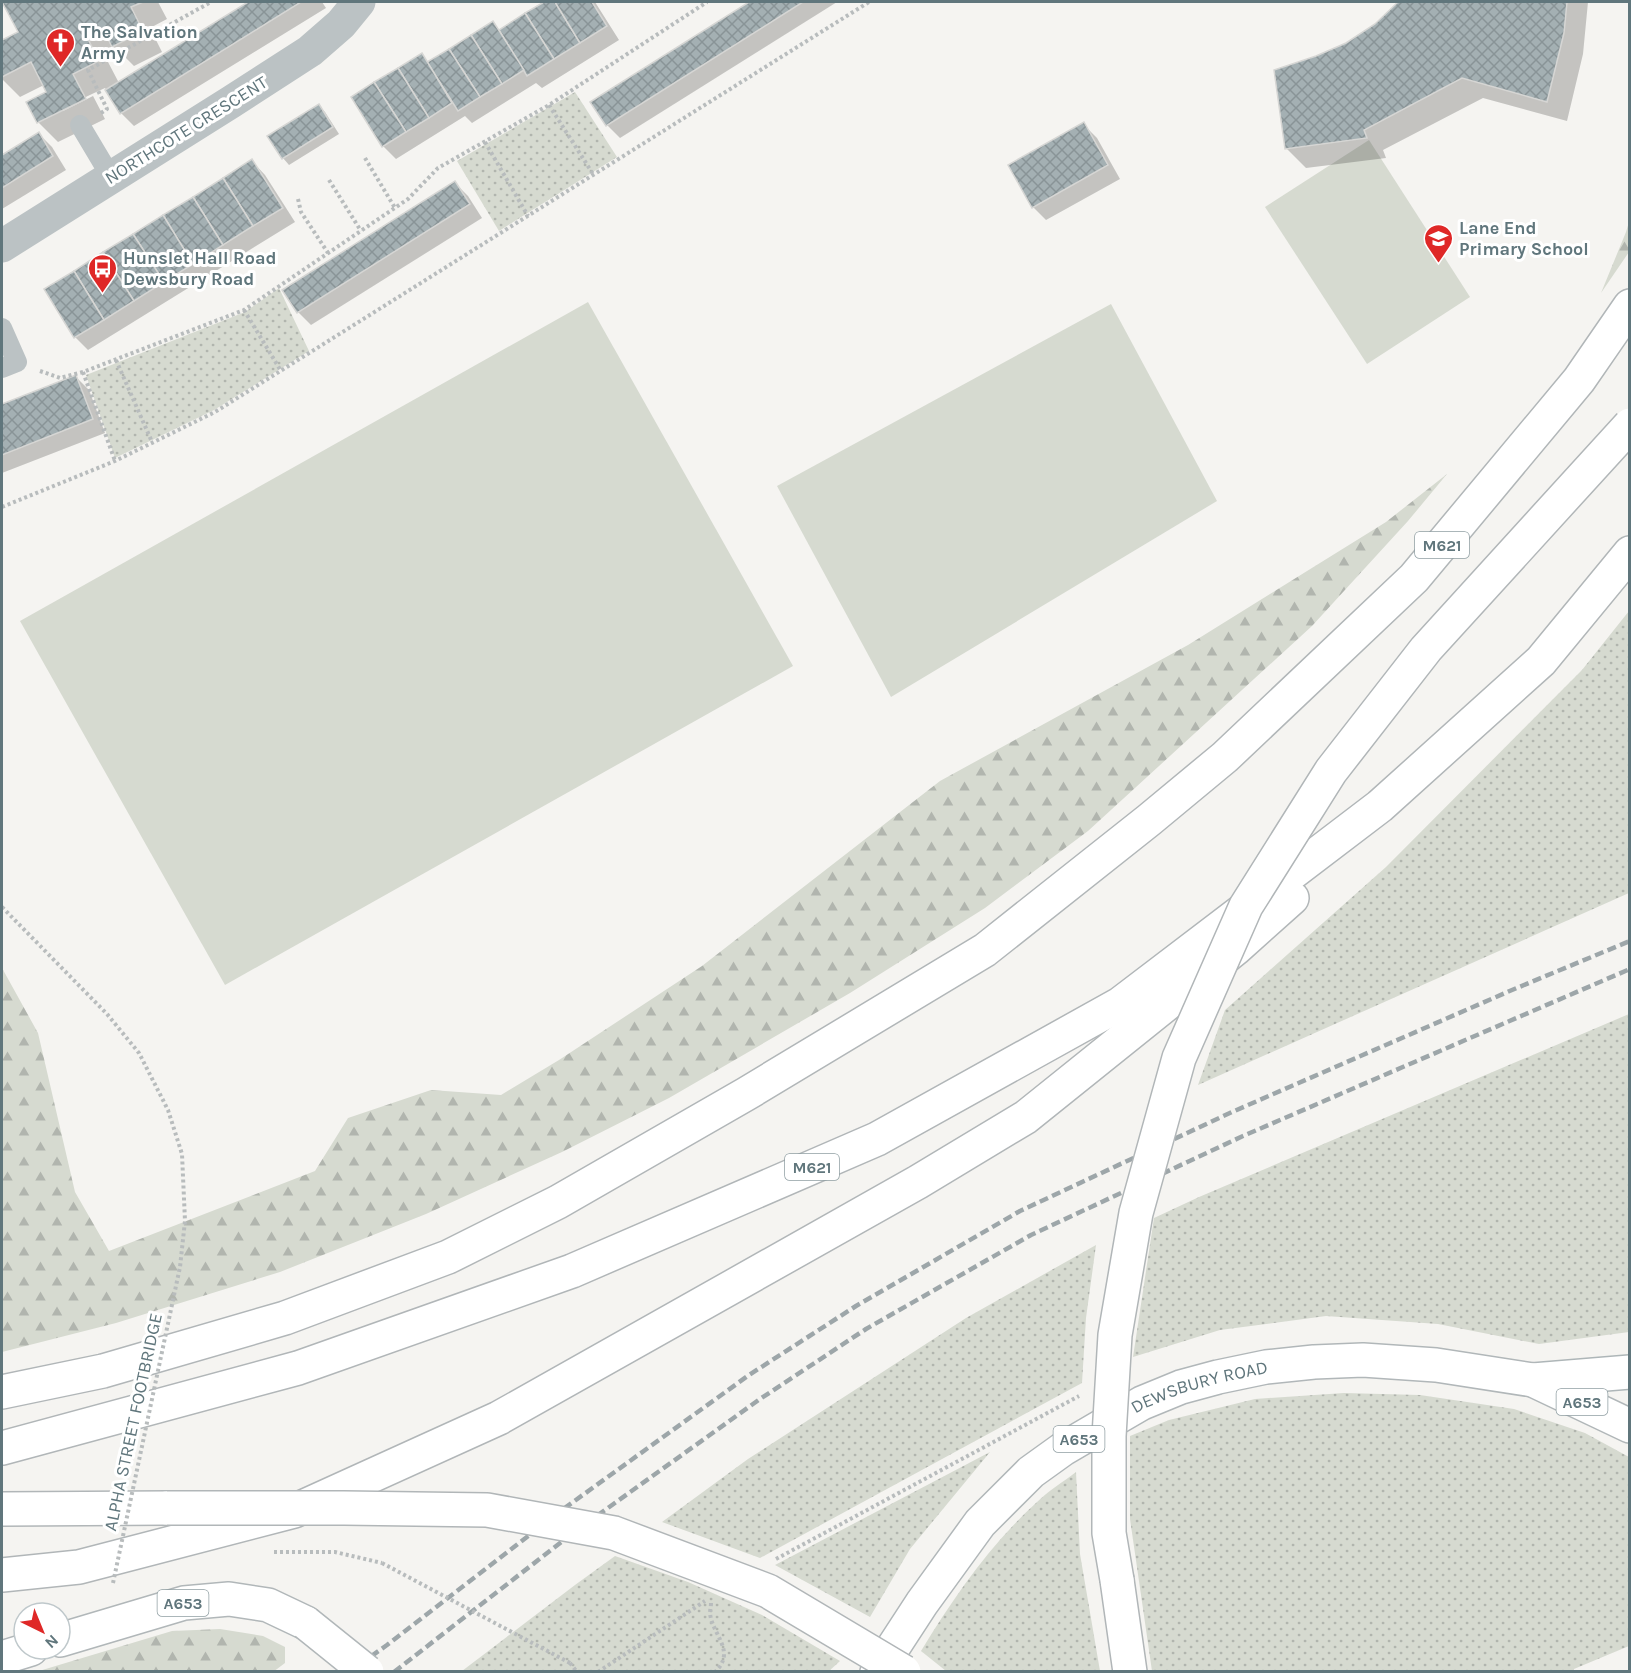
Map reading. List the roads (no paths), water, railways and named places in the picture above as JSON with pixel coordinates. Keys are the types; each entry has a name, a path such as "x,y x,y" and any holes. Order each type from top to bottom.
{"main road":[{"name":"M621","path":"2,1392 103,1371 285,1318 448,1257 558,1202 746,1094 985,950 1225,757 1414,578 1579,380 1629,306"},
{"path":"1130,1671 1109,1533 1109,1436 1114,1335 1136,1213 1179,1058 1246,906 1331,771 1426,649 1629,425"},
{"name":"M621","path":"2,1448 320,1361 573,1271 877,1139 1120,1004 1380,806 1541,661 1629,553"},
{"path":"2,1575 79,1568 294,1511 499,1418 918,1182 1026,1117 1235,949 1402,800 1516,683"},
{"name":"DEWSBURY ROAD","path":"877,1671 922,1603 980,1523 1031,1472 1063,1449 1142,1403 1181,1387 1266,1367 1314,1362 1363,1360 1436,1365 1533,1380 1629,1426"},
{"path":"1533,1380 1629,1372"},
{"path":"2,1509 487,1510 614,1533 768,1591 904,1671"},
{"name":"A653","path":"72,1636 184,1603 229,1599 268,1605 306,1623 367,1671"}],"street":[{"name":"NORTHCOTE CRESCENT","path":"2,246 310,51 342,24 359,2"}],"lane":[{"path":"80,125 111,177"},
{"path":"2,328 9,365"}],"railway":[{"path":"349,1672 562,1510 749,1375 856,1306 1020,1211 1232,1112 1630,941"},
{"path":"394,1672 573,1533 760,1399 866,1329 1031,1235 1243,1136 1630,969"}],"place":[{"name":"The Salvation Army","path":"60,68"},
{"name":"Lane End Primary School","path":"1438,264"},
{"name":"Hunslet Hall Road Dewsbury Road","path":"102,294"}]}
